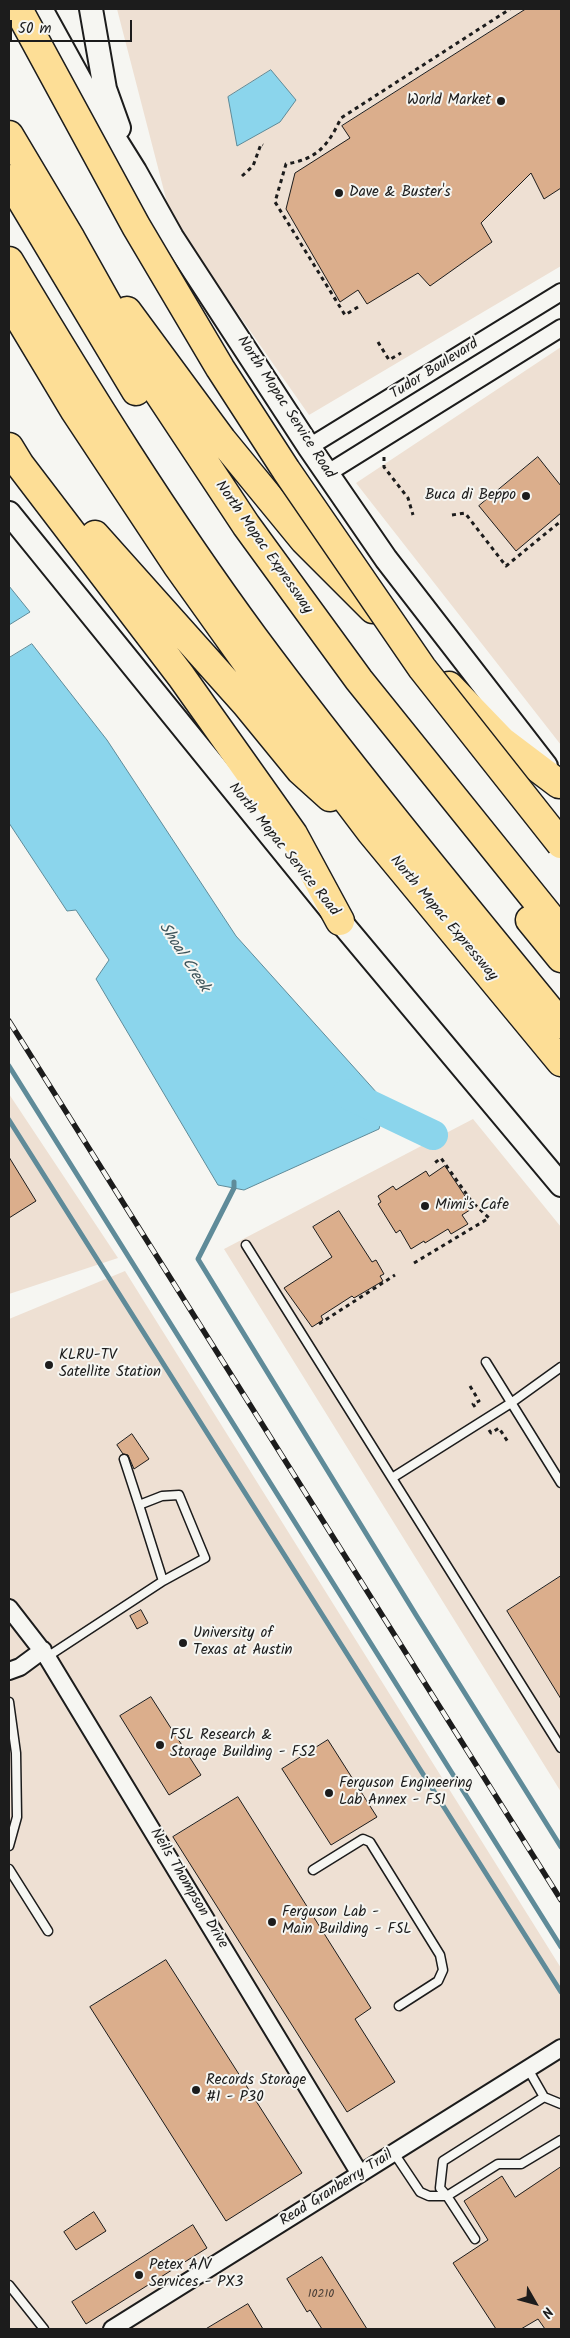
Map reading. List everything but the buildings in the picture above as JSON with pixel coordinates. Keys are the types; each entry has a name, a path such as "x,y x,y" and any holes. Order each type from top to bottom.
{"highway":[{"path":"18,9 136,226 220,368 286,470 422,668 561,844"},
{"name":"North Mopac Expressway","path":"9,134 71,239 150,380 251,533 364,688 561,931"},
{"path":"9,179 112,353 234,537 351,698 561,958"},
{"path":"71,239 138,325 222,440 304,540 502,741 560,785"},
{"path":"9,261 82,383 140,474 253,636 313,717 412,842 561,1024"},
{"name":"North Mopac Expressway","path":"9,301 75,411 176,565 371,832 561,1062"},
{"path":"9,436 246,704 300,770 371,832"},
{"path":"9,447 20,465 181,676 293,834 340,921"}],"main road":[{"name":"North Mopac Service Road","path":"41,9 95,108 135,171 172,237 310,447 386,560 560,785"},
{"path":"91,9 105,89 135,171"},
{"name":"North Mopac Service Road","path":"9,513 340,921 561,1185"}],"street":[{"name":"Tudor Boulevard","path":"310,447 561,292"},
{"name":"Tudor Boulevard","path":"328,473 561,328"},
{"name":"Neils Thompson Drive","path":"9,1608 45,1653 360,2174"},
{"path":"9,1671 45,1653"},
{"name":"Read Granberry Trail","path":"112,2329 561,2048"}],"lane":[{"path":"246,1245 561,1748"},
{"path":"486,1362 561,1482"},
{"path":"392,1478 511,1403 561,1367"},
{"path":"124,1458 164,1581"},
{"path":"45,1653 205,1558 179,1495 162,1496 139,1504"},
{"path":"9,1702 16,1753 17,1817 9,1846"},
{"path":"313,1870 363,1839 370,1842 440,1955 443,1970 438,1981 399,2006"},
{"path":"9,1869 48,1931"},
{"path":"528,2070 544,2097 561,2104"},
{"path":"474,2239 440,2188 443,2161 544,2097"},
{"path":"394,2153 420,2192 429,2196 447,2196 498,2164 522,2164 561,2140"},
{"path":"9,2284 44,2329"}],"path":[{"path":"358,307 345,315 275,202 286,164 301,162 315,155 332,136 341,118 510,9"},
{"path":"242,176 253,166 261,144 263,145"},
{"path":"378,342 389,360 401,352"},
{"path":"384,457 384,467 408,498 413,515"},
{"path":"452,515 465,513 506,566 561,521"},
{"path":"414,1263 489,1218 472,1202 441,1158 432,1165"},
{"path":"319,1324 395,1275"},
{"path":"470,1386 479,1401 473,1404 475,1407"},
{"path":"488,1428 491,1433 499,1428 508,1442"}],"shaded area":[{"path":"117,9 561,9 561,266 309,415 171,218"},
{"path":"561,347 561,745 356,483"},
{"path":"9,1094 118,1258 9,1294"},
{"path":"473,1119 561,1227 561,1792 224,1249"},
{"name":"University of Texas at Austin","path":"125,1271 561,1968 561,2329 9,2329 9,1319"}],"water":[{"path":"271,70 296,100 280,122 237,146 228,97"},
{"path":"9,586 30,612 9,625"},
{"path":"32,644 107,740 236,936 386,1103 379,1129 244,1190 218,1185 96,979 109,960 76,910 67,911 9,823 9,658"}],"waterway":[{"path":"9,1066 561,1947"},
{"name":"Shoal Creek","path":"347,1094 433,1135"},
{"path":"9,1120 561,1992"},
{"path":"234,1182 234,1188 198,1259 416,1615 561,1847"}],"railway":[{"path":"9,1021 561,1900"}],"place":[{"name":"World Market","path":"501,101"},
{"name":"Dave & Buster's","path":"339,193"},
{"name":"Buca di Beppo","path":"526,496"},
{"name":"Mimi's Cafe","path":"425,1206"},
{"name":"KLRU-TV Satellite Station","path":"49,1365"},
{"name":"University of Texas at Austin","path":"183,1643"},
{"name":"FSL Research & Storage Building - FS2","path":"160,1745"},
{"name":"Ferguson Engineering Lab Annex - FS1","path":"329,1793"},
{"name":"Ferguson Lab - Main Building - FSL","path":"272,1922"},
{"name":"Records Storage #1 - P30","path":"196,2090"},
{"name":"Petex A/V Services - PX3","path":"139,2275"}]}
